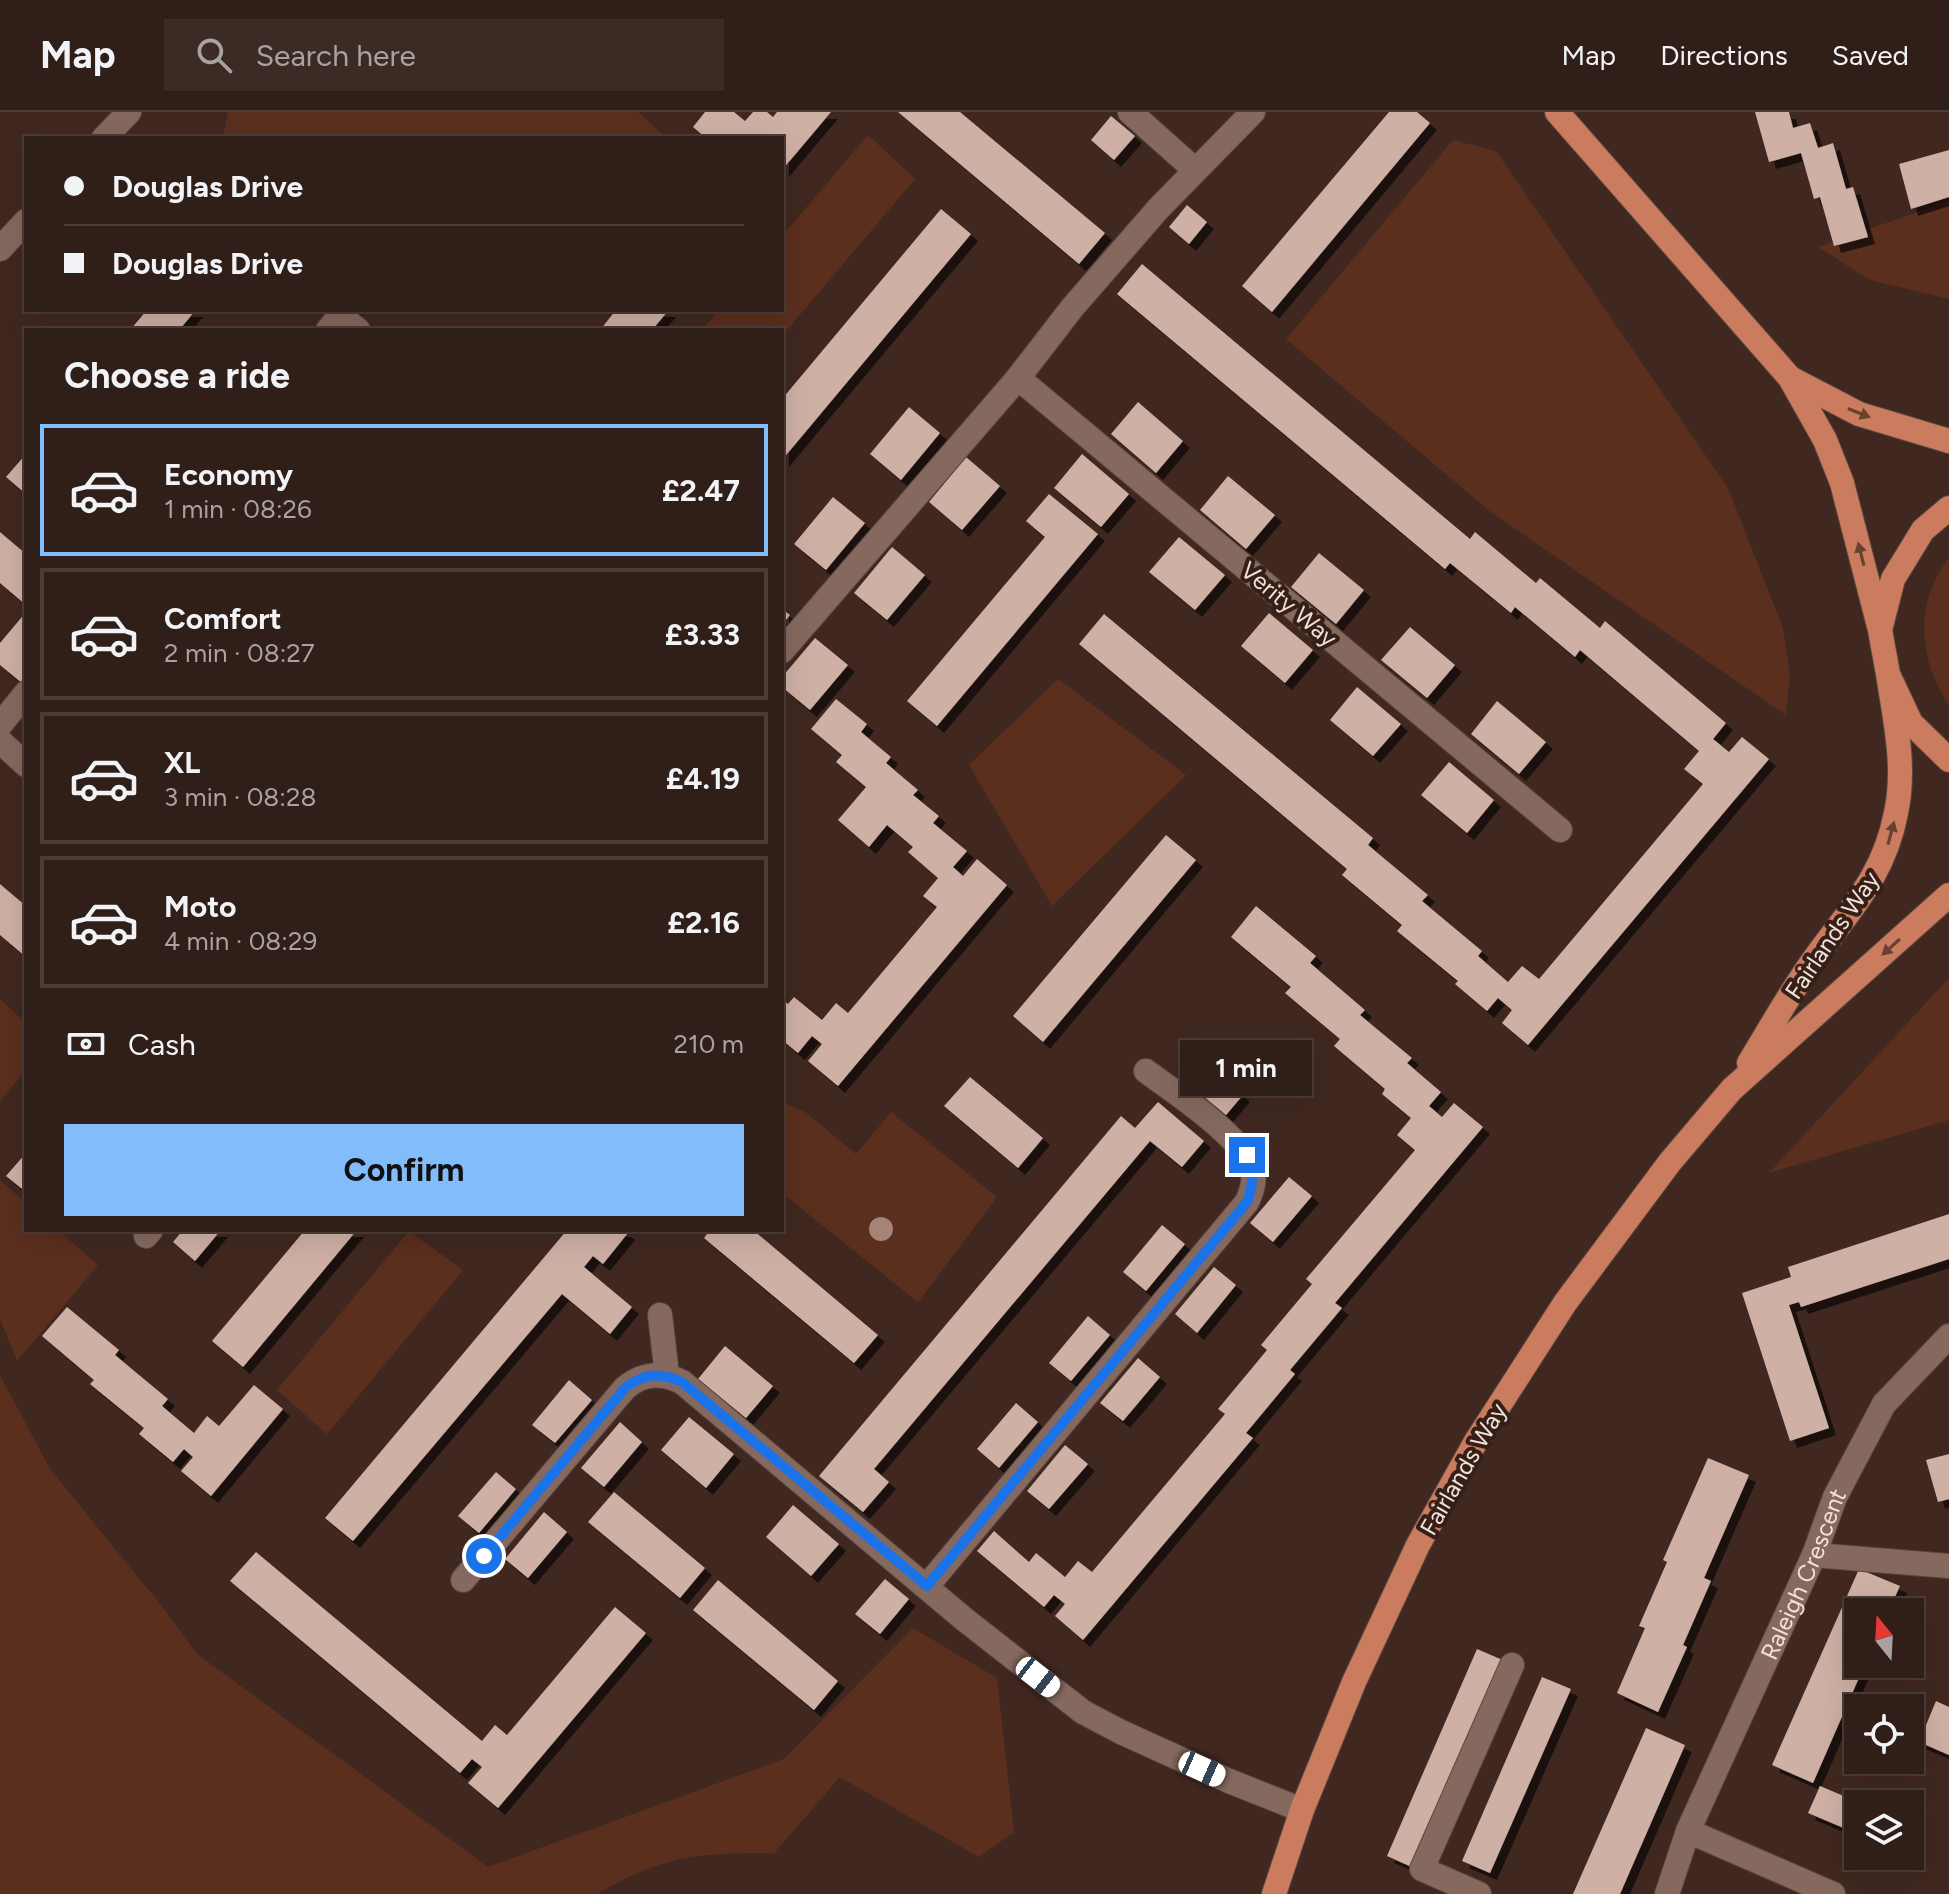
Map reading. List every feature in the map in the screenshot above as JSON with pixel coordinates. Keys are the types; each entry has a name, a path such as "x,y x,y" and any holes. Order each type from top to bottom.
{"main road":[{"path":"1557,112 1790,378 1825,440 1842,483 1880,630 1888,674 1911,723 1949,760"},
{"path":"1790,378 1859,414 1949,441"},
{"path":"1880,630 1893,579 1923,530 1949,508"},
{"name":"Fairlands Way","path":"1732,1089 1816,957 1867,891 1886,850 1897,811 1901,761 1888,674"},
{"name":"Fairlands Way","path":"1274,1894 1302,1810 1354,1682 1418,1545 1475,1443 1565,1303 1670,1162 1732,1089 1949,895"}],"street":[{"path":"106,136 129,112"},
{"path":"1130,112 1194,169"},
{"path":"784,649 1018,378 1072,308 1194,169 1253,112"},
{"path":"0,249 24,223"},
{"path":"330,328 340,316 355,328"},
{"name":"Verity Way","path":"1018,378 1560,830"},
{"path":"0,725 24,695"},
{"path":"0,741 24,763"},
{"path":"927,1586 1247,1202 1253,1173 1247,1155 1231,1137 1146,1071"},
{"path":"660,1315 667,1375"},
{"name":"Raleigh Crescent","path":"1667,1894 1688,1831 1814,1555 1835,1497 1884,1404 1949,1336"},
{"path":"463,1580 625,1388 645,1376 667,1375 682,1382 964,1619 1083,1712 1229,1781 1302,1810"},
{"path":"1814,1555 1949,1566"},
{"path":"1479,1894 1422,1869 1512,1665"},
{"path":"1688,1831 1833,1894"}],"shaded area":[{"path":"228,112 638,112 665,136 223,136"},
{"path":"868,135 915,179 784,334 784,328 704,328 717,312 784,312 784,234"},
{"path":"1453,140 1496,151 1728,488 1783,628 1790,675 1786,715 1492,513 1286,339"},
{"path":"1949,201 1949,299 1870,280 1818,247"},
{"path":"1949,558 1949,705 1931,669 1924,631 1930,593"},
{"path":"1058,679 1186,775 1052,906 969,765"},
{"path":"1949,978 1949,1120 1769,1173"},
{"path":"0,999 24,1021 24,1072 0,1101"},
{"path":"784,1103 805,1112 856,1154 891,1112 997,1197 918,1302 784,1195"},
{"path":"0,1180 24,1201 24,1232 60,1232 98,1265 17,1361 0,1319"},
{"path":"408,1232 463,1270 327,1434 277,1390"},
{"path":"0,1375 50,1469 197,1654 488,1867 784,1759 913,1628 997,1678 1014,1832 979,1857 840,1777 774,1853 682,1859 642,1871 597,1894 0,1894"}],"building":[{"path":"705,112 734,112 745,121 753,112 767,112 773,117 777,112 831,112 784,168 784,136 704,136 693,127"},
{"path":"898,112 960,112 1105,233 1079,264"},
{"path":"1389,112 1417,112 1430,123 1272,312 1242,286"},
{"path":"1755,112 1789,112 1793,128 1810,123 1818,148 1833,143 1846,189 1853,187 1868,237 1834,246 1820,197 1814,199 1801,153 1769,162"},
{"path":"1111,116 1135,136 1114,160 1091,140"},
{"path":"1949,150 1949,197 1911,209 1899,164"},
{"path":"1187,205 1207,222 1189,244 1169,227"},
{"path":"941,209 971,234 784,458 784,397"},
{"path":"1142,264 1470,539 1475,532 1536,583 1540,578 1600,628 1605,621 1726,723 1713,739 1729,752 1742,737 1769,759 1528,1045 1502,1023 1512,1010 1498,998 1487,1011 1455,984 1458,981 1397,931 1402,925 1342,875 1347,869 1079,644 1104,614 1373,838 1368,845 1428,895 1422,901 1482,951 1478,956 1508,982 1522,966 1539,979 1703,784 1684,769 1699,751 1580,650 1575,657 1515,607 1511,613 1450,563 1445,569 1117,294"},
{"path":"145,312 194,312 181,328 132,328"},
{"path":"614,312 667,312 654,328 602,328"},
{"path":"1138,402 1183,441 1156,473 1111,434"},
{"path":"909,407 940,433 901,480 870,454"},
{"path":"1082,454 1129,494 1101,527 1054,488"},
{"path":"24,456 24,492 6,477"},
{"path":"966,457 1000,486 962,530 929,502"},
{"path":"1228,476 1275,515 1246,549 1200,510"},
{"path":"1049,494 1098,534 937,726 907,701 1045,537 1026,521"},
{"path":"833,497 865,523 826,570 794,544"},
{"path":"0,532 24,552 24,603 0,583"},
{"path":"1179,537 1225,575 1195,610 1149,572"},
{"path":"892,547 925,575 887,620 854,593"},
{"path":"1319,553 1364,590 1336,624 1291,587"},
{"path":"1269,613 1313,650 1285,683 1241,646"},
{"path":"24,614 22,683 0,665 0,643"},
{"path":"1410,627 1455,665 1427,698 1381,660"},
{"path":"815,638 848,665 810,710 784,689 784,675"},
{"path":"1357,687 1401,724 1373,756 1330,720"},
{"path":"836,699 867,724 861,732 891,757 886,763 918,790 913,795 939,816 933,823 967,851 953,867 963,876 977,859 1007,885 838,1086 808,1061 822,1044 812,1036 798,1053 784,1042 784,1001 788,1004 794,997 822,1020 836,1003 848,1013 937,907 923,896 938,878 908,852 913,847 887,825 869,847 838,820 866,787 836,762 842,755 811,729"},
{"path":"1497,701 1546,742 1519,774 1471,734"},
{"path":"1449,762 1494,800 1467,833 1421,795"},
{"path":"1166,835 1196,860 1043,1042 1013,1016"},
{"path":"0,884 24,904 24,955 0,935"},
{"path":"1256,906 1316,956 1310,963 1365,1010 1360,1015 1412,1058 1407,1063 1441,1092 1429,1106 1442,1117 1454,1103 1483,1127 1335,1303 1342,1308 1290,1370 1295,1374 1246,1433 1253,1438 1083,1640 1055,1616 1065,1604 1054,1595 1044,1607 977,1551 994,1531 1029,1562 1036,1553 1065,1577 1078,1561 1092,1572 1225,1414 1218,1409 1267,1350 1261,1345 1312,1284 1306,1279 1415,1150 1397,1135 1411,1118 1382,1094 1385,1089 1334,1046 1340,1039 1285,993 1291,987 1231,937"},
{"path":"1197,1056 1243,1095 1226,1115 1179,1076"},
{"path":"970,1077 1043,1138 1018,1168 944,1106"},
{"path":"1158,1102 1204,1141 1182,1167 1150,1141 874,1469 889,1482 863,1512 819,1476 1121,1116 1135,1128"},
{"path":"24,1155 24,1190 6,1176"},
{"path":"1289,1177 1312,1196 1273,1242 1250,1223"},
{"path":"1949,1214 1949,1259 1801,1307 1799,1302 1789,1305 1829,1428 1790,1441 1742,1293 1791,1277 1788,1267"},
{"path":"1162,1225 1185,1244 1146,1291 1123,1272"},
{"path":"181,1232 219,1232 195,1261 173,1242"},
{"path":"303,1232 355,1232 243,1367 212,1341"},
{"path":"565,1232 628,1233 603,1264 593,1256 584,1267 632,1307 610,1334 562,1294 353,1541 325,1518"},
{"path":"708,1232 755,1232 878,1335 854,1363 704,1238"},
{"path":"1214,1267 1236,1285 1197,1333 1175,1314"},
{"path":"67,1307 119,1350 115,1355 168,1399 162,1406 194,1433 207,1416 219,1426 254,1385 283,1409 211,1496 181,1471 193,1457 184,1449 173,1462 139,1434 144,1428 90,1384 94,1380 42,1336"},
{"path":"1088,1316 1110,1335 1071,1381 1049,1363"},
{"path":"725,1346 773,1386 746,1418 698,1379"},
{"path":"1138,1358 1160,1377 1123,1421 1100,1403"},
{"path":"569,1380 592,1400 555,1443 532,1425"},
{"path":"1016,1403 1038,1422 999,1468 977,1449"},
{"path":"689,1417 734,1454 706,1488 661,1450"},
{"path":"620,1422 642,1442 604,1487 581,1468"},
{"path":"1065,1445 1088,1464 1049,1509 1027,1491"},
{"path":"1949,1454 1949,1499 1938,1502 1926,1460"},
{"path":"1708,1458 1749,1475 1704,1578 1711,1581 1683,1645 1687,1647 1658,1712 1617,1693 1645,1628 1639,1626 1667,1562 1663,1560"},
{"path":"496,1472 516,1489 479,1533 458,1516"},
{"path":"614,1492 705,1568 680,1598 588,1522"},
{"path":"793,1505 839,1544 811,1576 766,1537"},
{"path":"544,1512 567,1532 528,1578 505,1559"},
{"path":"256,1552 482,1741 495,1725 507,1735 615,1607 646,1633 498,1808 468,1783 482,1767 472,1759 460,1773 230,1581"},
{"path":"1859,1569 1900,1586 1894,1598 1846,1598"},
{"path":"885,1579 909,1599 880,1634 855,1614"},
{"path":"718,1580 838,1681 814,1710 693,1610"},
{"path":"1844,1603 1844,1678 1859,1678 1852,1694 1844,1694 1844,1712 1813,1783 1772,1765"},
{"path":"1477,1649 1505,1661 1414,1868 1387,1856"},
{"path":"1542,1677 1571,1689 1490,1873 1462,1861"},
{"path":"1936,1701 1949,1707 1949,1755 1924,1744 1924,1730"},
{"path":"1646,1728 1685,1745 1620,1894 1573,1894"},
{"path":"1820,1786 1844,1796 1844,1828 1808,1813"}],"route":[{"path":"484,1556 625,1388 645,1376 667,1375 682,1382 927,1586 1247,1202 1253,1173 1247,1155"}]}
